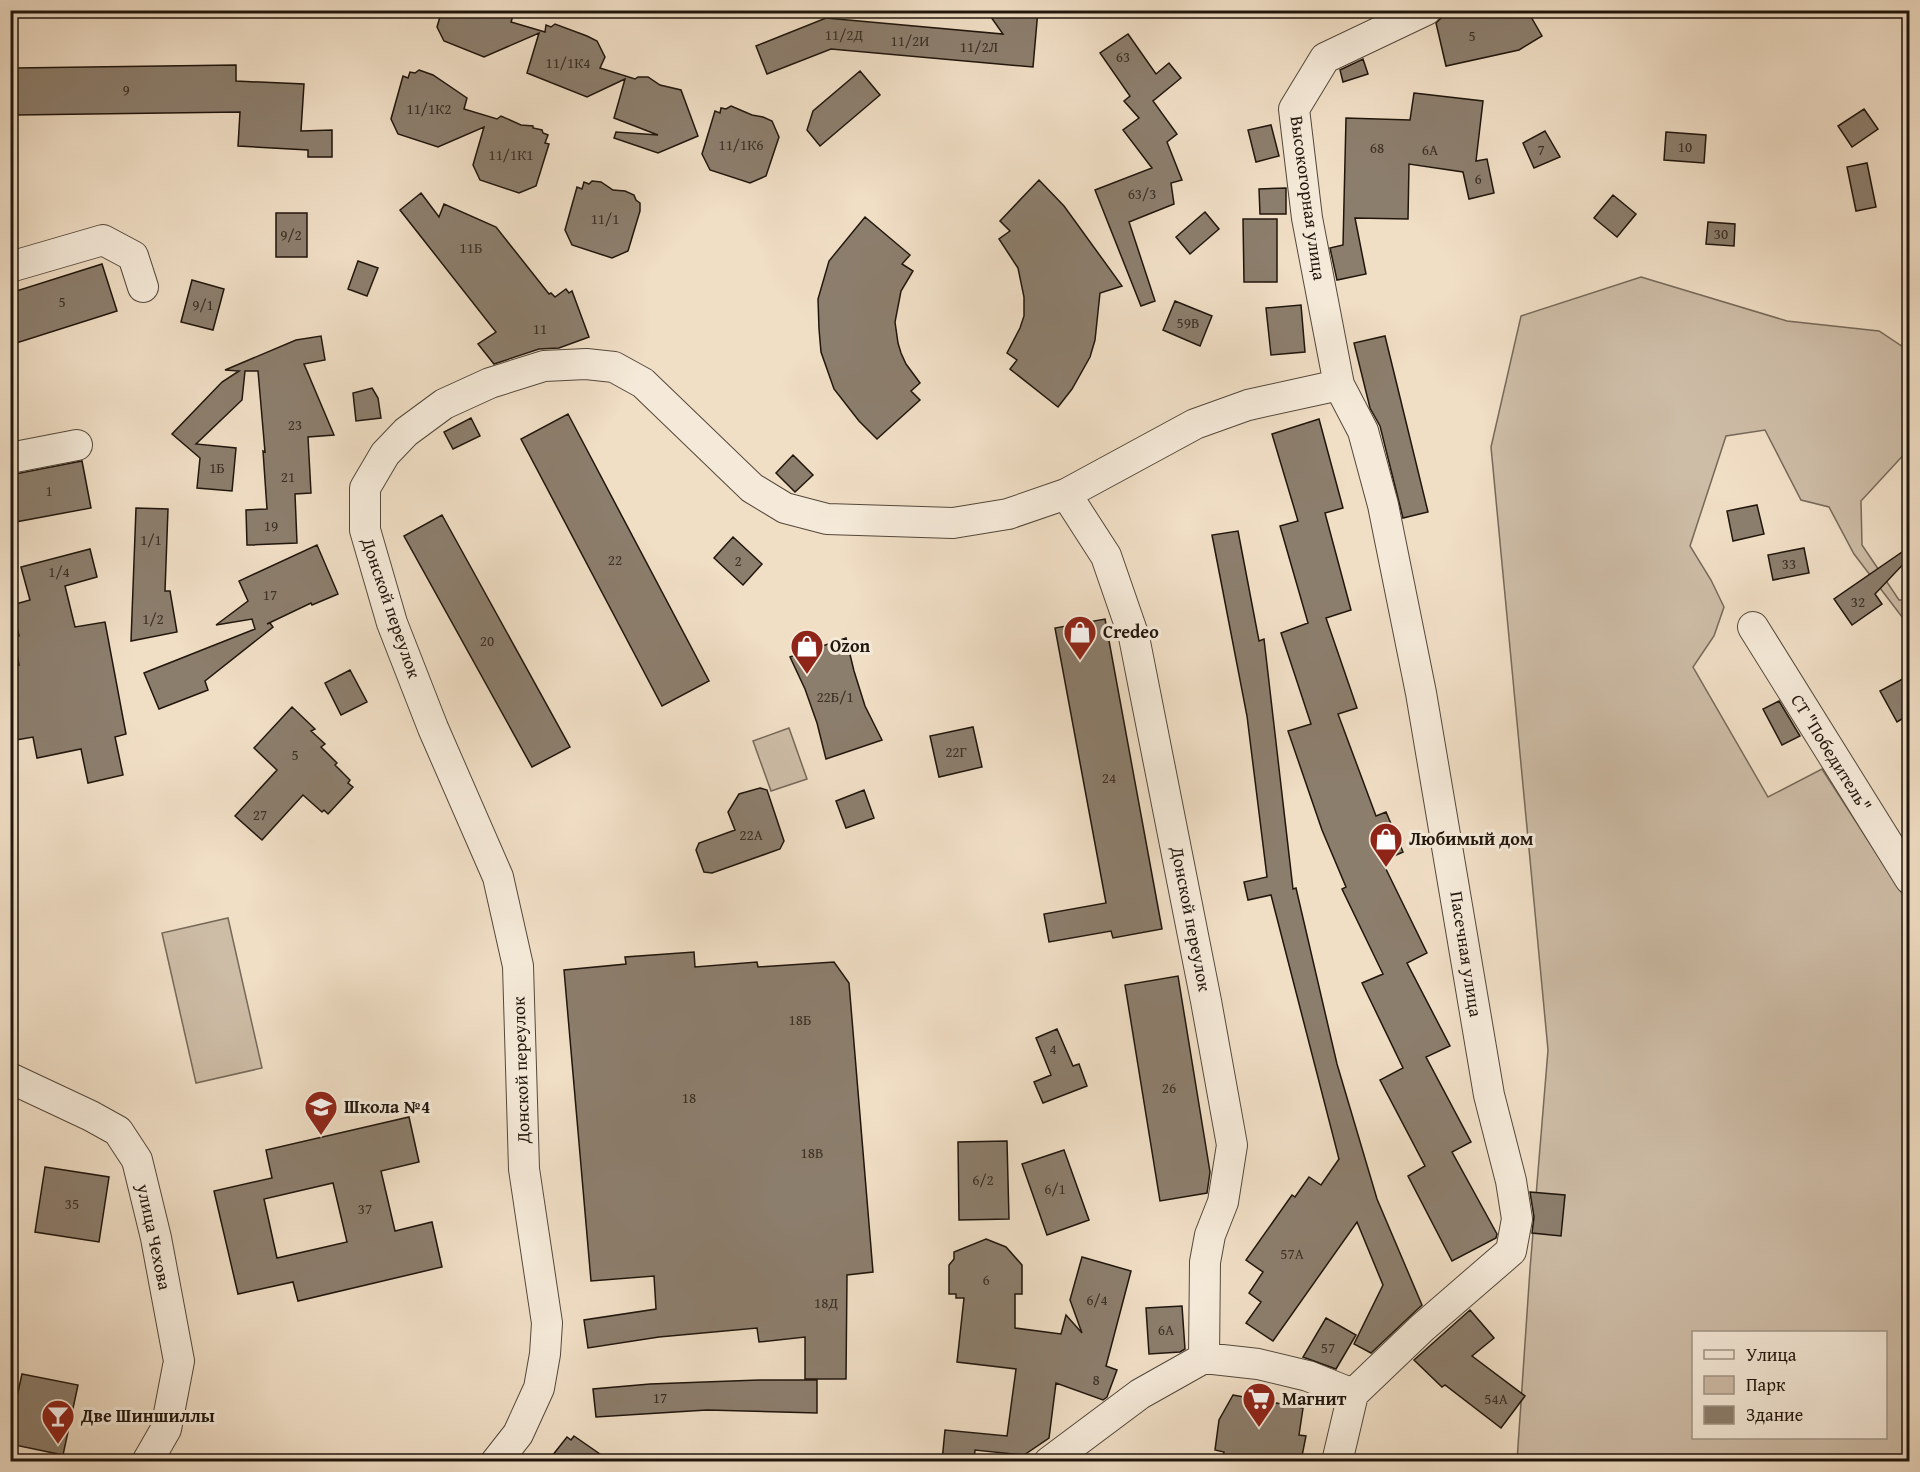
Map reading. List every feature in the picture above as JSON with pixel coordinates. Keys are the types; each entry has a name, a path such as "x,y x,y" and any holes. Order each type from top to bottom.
{"street":[{"name":"Высокогорная улица","path":"1340,384 1307,218 1294,109 1325,58 1426,10"},
{"path":"10,267 103,240 133,256 142,287"},
{"name":"Донской переулок","path":"496,1461 518,1434 539,1388 545,1354 547,1323 524,1169 518,966 498,877 392,623 365,530 365,488 385,454 406,432 444,404 490,382 544,366 586,364 614,367 643,383 752,488 785,508 827,519 953,523 1008,514 1066,494 1195,424 1248,405 1340,384"},
{"name":"Пасечная улица","path":"1340,384 1363,431 1383,505 1421,693 1489,1095 1511,1181 1517,1219 1511,1251 1422,1328 1353,1394"},
{"path":"10,458 76,445"},
{"name":"Донской переулок","path":"1066,494 1106,556 1134,637 1174,833 1232,1145 1223,1202 1210,1235 1205,1262 1204,1358"},
{"name":"СТ \"Победитель\"","path":"1753,627 1910,879"},
{"name":"улица Чехова","path":"10,1078 91,1116 117,1131 137,1160 156,1238 179,1360 166,1429 147,1461"},
{"path":"1049,1461 1140,1394 1204,1358 1258,1364 1308,1376 1353,1394 1337,1461"}],"green space":[{"path":"1641,277 1787,321 1879,331 1909,351 1909,449 1861,501 1862,545 1899,600 1909,600 1909,626 1854,554 1829,507 1801,500 1765,430 1726,436 1690,546 1724,607 1714,636 1693,667 1768,797 1822,769 1909,904 1909,1461 1517,1461 1548,1050 1491,447 1521,316"},
{"path":"789,728 807,779 771,791 753,741"},
{"path":"228,918 262,1068 196,1083 162,933"}],"building":[{"path":"442,10 515,10 511,22 545,32 546,25 551,27 555,24 587,36 597,41 605,57 600,68 635,79 648,77 660,85 681,90 698,136 658,153 614,138 616,132 658,135 614,118 625,79 587,97 527,73 539,33 484,57 444,41 437,27"},
{"path":"986,10 1038,10 1033,67 831,49 767,74 756,46 826,18 1003,34"},
{"path":"1457,10 1527,10 1542,36 1519,50 1446,66 1436,23"},
{"path":"1128,34 1156,74 1169,63 1181,78 1153,101 1177,134 1167,142 1182,180 1171,183 1174,204 1129,222 1155,301 1141,306 1095,190 1152,168 1123,130 1139,118 1124,101 1130,96 1100,53"},
{"path":"1363,59 1368,74 1343,82 1340,70"},
{"path":"236,65 236,81 304,84 301,131 332,130 332,157 308,157 308,150 238,146 240,112 16,115 15,68"},
{"path":"419,70 433,75 467,98 464,109 497,119 501,116 521,125 533,126 548,135 545,143 549,144 536,186 519,193 480,180 473,165 484,127 438,147 398,134 391,119 403,76 408,78 410,72 415,73"},
{"path":"860,71 880,95 820,146 807,130 813,111"},
{"path":"1414,93 1483,101 1476,161 1487,159 1494,193 1469,199 1463,172 1409,164 1408,219 1355,218 1366,274 1337,280 1330,248 1343,245 1346,118 1410,120"},
{"path":"731,106 772,121 779,137 766,176 750,183 710,170 702,154 715,111 720,113 721,108 726,109"},
{"path":"1864,109 1878,129 1852,147 1838,126"},
{"path":"1271,125 1279,156 1256,162 1248,130"},
{"path":"1545,131 1560,157 1534,168 1523,143"},
{"path":"1666,132 1706,135 1704,163 1664,160"},
{"path":"1867,163 1876,207 1856,211 1847,167"},
{"path":"1039,180 1064,206 1122,286 1100,293 1095,340 1090,357 1072,389 1058,407 1010,369 1017,360 1007,353 1024,316 1024,297 1018,268 999,239 1010,231 1000,221"},
{"path":"592,181 601,182 613,190 625,191 634,195 640,203 640,211 628,251 612,258 572,245 565,230 577,187 582,189 584,182 589,184"},
{"path":"1286,188 1286,214 1260,214 1259,189"},
{"path":"421,193 439,217 444,204 496,227 549,294 555,297 566,289 569,293 572,291 589,337 559,348 539,349 494,364 478,344 496,332 400,210"},
{"path":"1613,195 1636,214 1617,237 1594,218"},
{"path":"1205,212 1219,229 1190,254 1176,237"},
{"path":"276,213 307,213 307,257 276,257"},
{"path":"865,217 910,255 902,264 913,271 901,291 895,322 901,353 920,383 911,391 920,400 877,439 859,421 834,389 821,352 819,329 818,299 829,261"},
{"path":"1243,219 1277,219 1277,282 1244,282"},
{"path":"1708,222 1735,224 1734,246 1706,244"},
{"path":"358,261 378,268 367,296 348,289"},
{"path":"102,264 117,311 10,345 10,293"},
{"path":"192,280 224,289 213,330 181,322"},
{"path":"1175,301 1212,316 1200,346 1163,330"},
{"path":"1301,305 1305,352 1271,355 1266,308"},
{"path":"321,336 325,360 304,364 334,435 308,437 311,493 295,494 297,543 247,545 246,510 267,509 258,371 245,371 242,400 196,444 236,448 232,491 197,488 200,458 172,434 222,382 239,371 225,370 296,340"},
{"path":"1385,336 1428,512 1403,518 1380,426 1370,408 1354,343"},
{"path":"372,388 378,398 381,418 356,421 353,393"},
{"path":"568,414 709,681 662,706 521,439"},
{"path":"471,418 480,436 453,449 444,432"},
{"path":"1319,419 1343,508 1325,513 1351,610 1326,618 1357,708 1338,714 1376,816 1386,812 1403,852 1382,861 1427,953 1407,963 1450,1046 1426,1057 1471,1142 1452,1152 1497,1234 1496,1238 1452,1261 1408,1176 1425,1166 1380,1080 1403,1068 1362,983 1383,974 1342,889 1346,887 1322,830 1288,731 1311,724 1281,633 1308,623 1280,526 1298,521 1272,434"},
{"path":"793,455 813,475 795,492 776,473"},
{"path":"82,461 91,508 10,523 10,475"},
{"path":"1757,505 1764,534 1733,541 1727,511"},
{"path":"136,508 168,509 165,591 170,591 177,632 131,641"},
{"path":"442,515 570,747 532,767 404,536"},
{"path":"1238,531 1259,641 1264,639 1293,889 1296,888 1337,1064 1377,1199 1422,1305 1371,1353 1354,1344 1383,1285 1357,1222 1273,1341 1246,1323 1261,1302 1249,1293 1263,1272 1246,1260 1292,1195 1295,1197 1309,1177 1321,1185 1339,1159 1271,895 1248,900 1244,882 1267,877 1247,716 1212,535"},
{"path":"733,537 762,564 743,585 714,558"},
{"path":"317,545 338,594 312,605 311,603 267,624 270,623 273,627 205,681 208,690 159,709 144,673 255,629 252,619 216,625 248,601 239,581"},
{"path":"1804,548 1809,573 1773,580 1768,555"},
{"path":"90,549 97,577 65,586 75,627 105,622 126,734 115,737 123,775 88,783 81,749 37,758 33,737 10,741 10,666 19,665 14,637 19,636 12,605 30,600 21,567"},
{"path":"1905,550 1910,557 1875,594 1882,604 1852,625 1834,599"},
{"path":"1105,619 1162,929 1113,938 1111,931 1049,942 1044,914 1106,903 1055,628"},
{"path":"846,638 865,706 882,740 826,759 805,689 790,657"},
{"path":"350,670 367,702 341,715 325,683"},
{"path":"1910,675 1910,714 1897,722 1880,691"},
{"path":"1779,701 1800,736 1782,745 1763,709"},
{"path":"292,707 315,729 311,731 325,744 321,747 337,763 335,765 350,780 348,783 353,787 328,814 324,810 322,812 303,795 262,840 235,816 277,770 254,748"},
{"path":"973,727 982,767 939,777 930,736"},
{"path":"760,788 767,790 784,841 780,849 712,873 704,872 696,850 699,843 735,830 728,812 739,794"},
{"path":"864,790 874,818 846,828 836,801"},
{"path":"694,952 695,967 757,962 758,967 834,962 849,983 873,1272 847,1275 846,1379 805,1379 805,1337 759,1342 757,1328 659,1337 588,1348 584,1320 656,1309 654,1276 591,1281 564,970 626,964 625,957"},
{"path":"1178,976 1210,1172 1207,1193 1160,1201 1125,985"},
{"path":"1057,1029 1073,1066 1079,1064 1087,1086 1043,1103 1034,1082 1051,1075 1036,1038"},
{"path":"409,1117 419,1162 381,1171 395,1231 432,1222 442,1267 298,1301 293,1282 238,1294 214,1191 272,1178 266,1150","holes":["333,1183 347,1242 277,1258 264,1199"]},
{"path":"1007,1141 1009,1219 959,1220 958,1142"},
{"path":"1064,1150 1089,1220 1047,1235 1022,1164"},
{"path":"45,1167 109,1177 99,1242 35,1232"},
{"path":"1530,1192 1565,1195 1561,1236 1532,1233 1534,1217"},
{"path":"986,1239 1006,1247 1022,1265 1022,1294 1015,1294 1015,1328 1061,1334 1066,1315 1082,1333 1070,1300 1082,1257 1131,1271 1106,1366 1117,1370 1107,1397 1103,1400 1056,1383 1049,1438 1024,1455 975,1450 974,1461 942,1461 945,1430 1007,1436 1016,1369 957,1362 964,1298 956,1298 956,1294 949,1294 949,1265 954,1259 954,1252"},
{"path":"1182,1306 1185,1349 1180,1352 1149,1354 1146,1308"},
{"path":"1470,1310 1494,1338 1472,1356 1525,1396 1501,1428 1445,1385 1442,1387 1414,1360"},
{"path":"1326,1318 1356,1335 1336,1369 1303,1357"},
{"path":"22,1374 78,1385 63,1455 10,1444 10,1428"},
{"path":"817,1380 817,1413 707,1410 596,1417 593,1389 650,1384"},
{"name":"Магнит","path":"1233,1395 1303,1408 1299,1435 1306,1436 1301,1461 1272,1461 1246,1457 1246,1461 1222,1461 1224,1452 1215,1450 1219,1420"},
{"path":"574,1436 610,1461 548,1461 567,1437 571,1440"}],"place":[{"name":"Credeo","path":"1080,661"},
{"name":"Ozon","path":"807,675"},
{"name":"Любимый дом","path":"1386,868"},
{"name":"Школа №4","path":"321,1136"},
{"name":"Магнит","path":"1259,1428"},
{"name":"Две Шиншиллы","path":"58,1445"}]}
